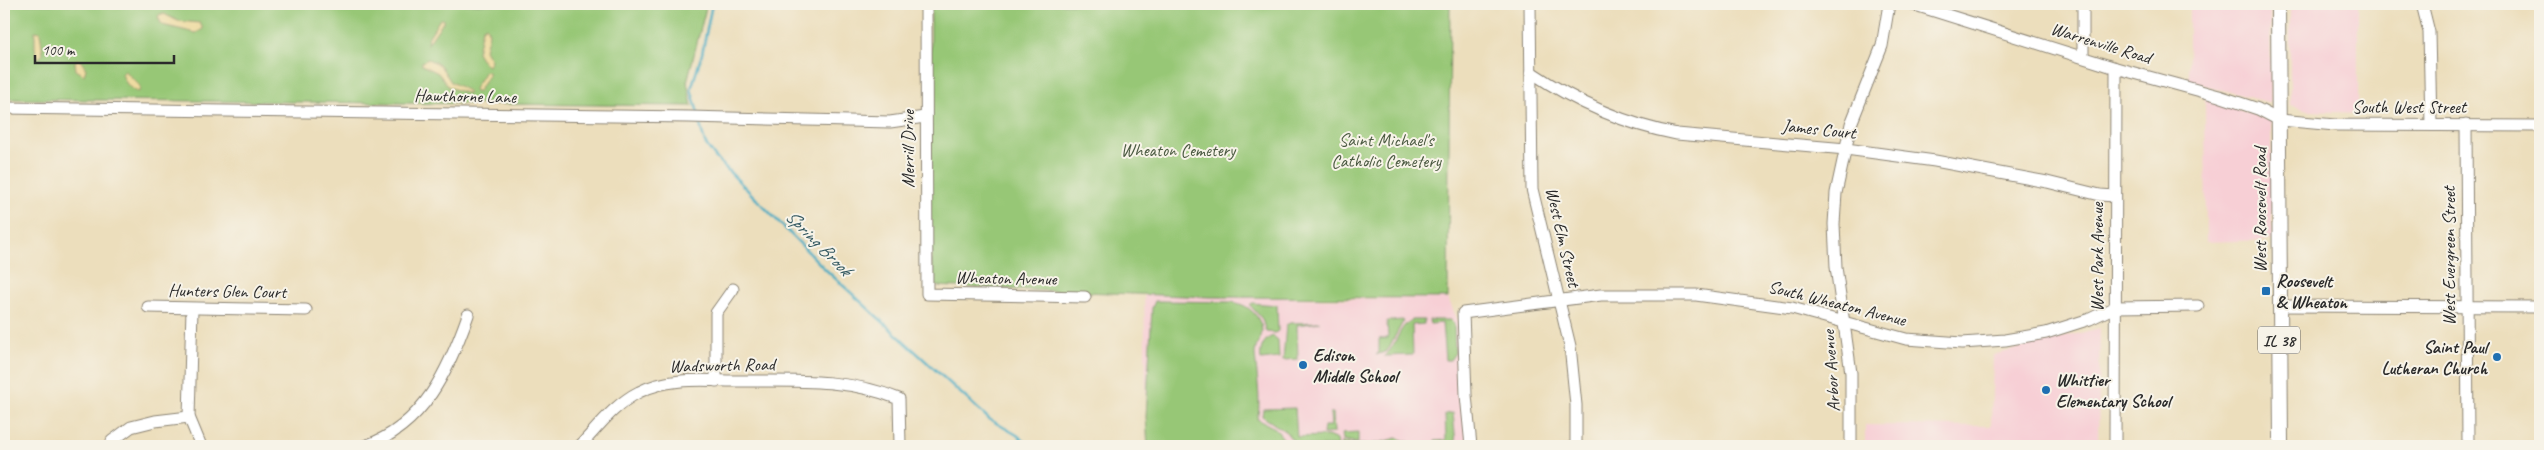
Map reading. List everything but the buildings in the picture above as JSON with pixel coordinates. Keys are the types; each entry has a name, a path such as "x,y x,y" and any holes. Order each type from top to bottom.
{"main road":[{"name":"West Roosevelt Road","path":"2278,4 2281,446"}],"street":[{"name":"Merrill Drive","path":"926,4 926,294"},
{"name":"West Elm Street","path":"1530,4 1532,189 1541,236 1560,299 1573,368 1576,446"},
{"name":"Arbor Avenue","path":"1851,446 1852,399 1846,323 1836,267 1834,224 1837,185 1851,124 1880,53 1887,27 1889,4"},
{"name":"Warrenville Road","path":"1912,4 2083,56 2116,68 2219,96 2258,109 2279,120"},
{"path":"2083,4 2083,56"},
{"path":"2422,4 2429,32 2431,125"},
{"name":"West Park Avenue","path":"2114,446 2116,68"},
{"name":"James Court","path":"1531,72 1571,98 1598,112 1654,130 1677,134 1846,148 1981,169 2100,195 2115,196"},
{"name":"Hawthorne Lane","path":"4,108 689,116 890,122 926,116"},
{"name":"South West Street","path":"2279,120 2335,124 2540,126"},
{"name":"West Evergreen Street","path":"2466,125 2468,446"},
{"path":"716,381 716,313 733,289"},
{"name":"Wheaton Avenue","path":"926,294 1085,297"},
{"name":"South Wheaton Avenue","path":"1471,446 1466,395 1463,313 1560,299 1630,294 1712,296 1792,308 1906,339 1971,342 2005,340 2046,332 2090,319 2115,307 2198,306"},
{"path":"2279,306 2540,307"},
{"name":"Hunters Glen Court","path":"148,307 306,310"},
{"path":"192,309 188,417 201,446"},
{"path":"365,446 388,436 407,423 423,405 451,360 468,315"},
{"name":"Wadsworth Road","path":"580,446 619,404 638,392 666,383 716,381 819,382 887,394 899,399 900,446"},
{"path":"112,441 131,427 156,421 188,417"}],"shaded area":[{"path":"2189,4 2270,4 2271,103 2189,81"},
{"path":"2290,4 2358,4 2358,113 2311,111 2290,105"},
{"path":"2205,98 2271,121 2272,240 2206,242"},
{"name":"Edison Middle School","path":"1144,294 1324,299 1448,298 1459,324 1468,446 1147,446"},
{"name":"Whittier Elementary School","path":"2100,328 2098,446 1865,446 1865,425 1991,426 1993,355"}],"green space":[{"path":"4,4 707,4 687,82 692,106 4,99"},
{"name":"Wheaton Cemetery","path":"931,4 1450,4 1448,298 1210,297 933,286 930,230"},
{"path":"1155,301 1232,302 1246,306 1253,312 1259,320 1262,329 1255,354 1259,396 1257,419 1275,428 1289,446 1148,446 1146,417 1152,308"},
{"path":"1252,303 1277,305 1278,331 1275,333 1266,332 1262,319 1250,305"},
{"path":"1404,320 1387,351 1376,355 1379,352 1379,339 1388,338 1387,321"},
{"path":"1412,320 1424,320 1424,324 1412,325 1413,355 1384,356 1392,348 1403,327"},
{"path":"1429,320 1450,320 1454,324 1455,353 1450,360 1445,360 1442,323 1430,324"},
{"path":"1320,322 1297,325 1298,359 1283,360 1286,325 1290,323"},
{"path":"1273,336 1278,340 1279,358 1261,360 1262,346"},
{"path":"1295,408 1297,437 1328,436 1337,440 1338,446 1297,446 1286,432 1262,416 1263,409"},
{"path":"1330,413 1333,413 1334,433 1323,434 1324,426 1331,426"},
{"path":"1453,413 1456,444 1435,445 1435,441 1446,440 1445,414"},
{"path":"1358,432 1358,443 1343,440 1342,433"},
{"path":"1397,438 1420,446 1342,446 1342,442 1370,444"}],"sand":[{"path":"421,4 420,7 398,10 376,5"},
{"path":"160,14 178,21 200,23 203,29 196,33 162,25 158,17"},
{"path":"440,19 443,19 443,22 427,45 428,38"},
{"path":"486,26 489,33 485,50 491,60 488,66 477,52 482,29"},
{"path":"35,31 40,32 43,54 38,59 35,48"},
{"path":"77,59 81,61 86,69 84,75 76,70 75,62"},
{"path":"428,59 440,65 451,82 468,91 468,94 449,87 438,73 422,65 422,62"},
{"path":"125,71 140,86 139,92 130,88 126,83 122,74"},
{"path":"485,71 488,72 488,75 478,92 475,92 474,89"}],"waterway":[{"name":"Spring Brook","path":"698,113 691,89 702,54 712,4"},
{"name":"Spring Brook","path":"699,121 705,143 715,157 825,269 989,419 1017,435 1029,446"}],"place":[{"name":"Roosevelt & Wheaton","path":"2266,291"},
{"name":"Saint Paul Lutheran Church","path":"2497,357"},
{"name":"Edison Middle School","path":"1303,365"},
{"name":"Whittier Elementary School","path":"2046,390"}],"park label":[{"name":"Saint Michael's Catholic Cemetery","path":"1386,150"}]}
